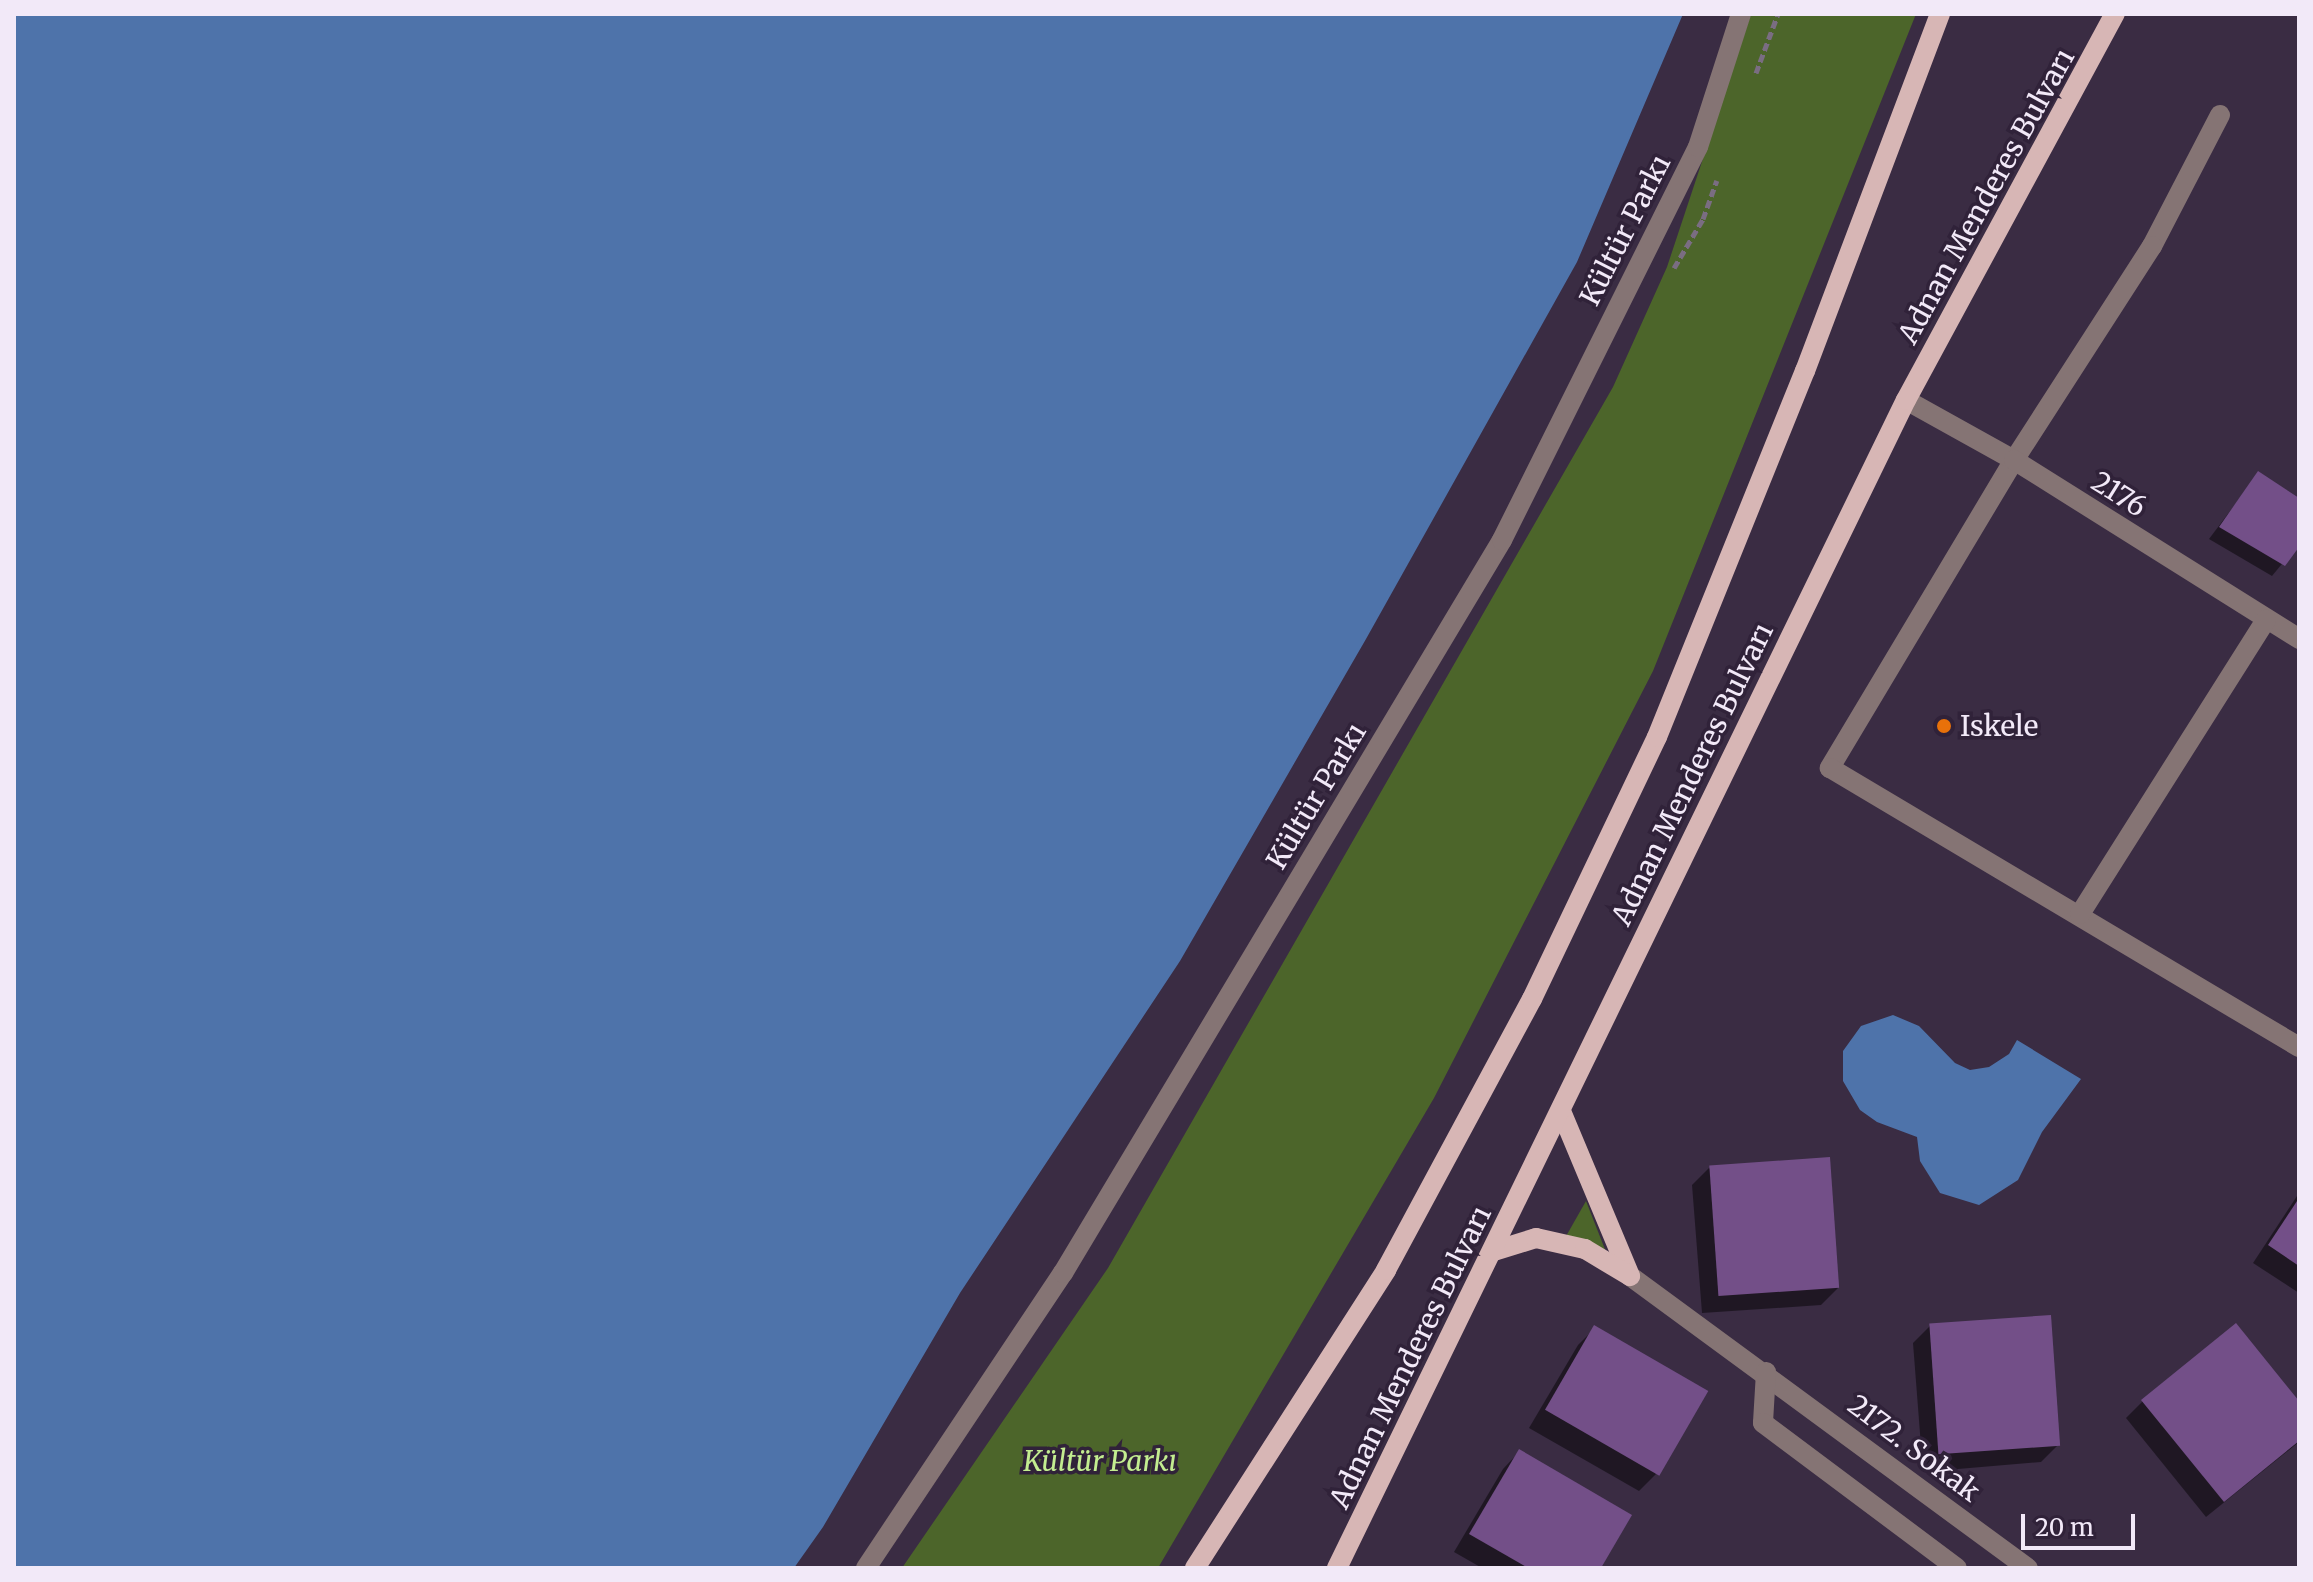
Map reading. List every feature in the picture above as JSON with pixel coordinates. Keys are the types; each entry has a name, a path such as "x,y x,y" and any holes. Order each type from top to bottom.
{"main road":[{"name":"Adnan Menderes Bulvarı","path":"1195,1568 1386,1270 1578,902 1657,737 1805,371 1940,14"},
{"name":"Adnan Menderes Bulvarı","path":"1337,1568 1906,400 2115,14"},
{"path":"1561,1111 1630,1276"},
{"path":"1494,1251 1536,1238 1585,1249 1630,1276"}],"street":[{"name":"Kültür Parkı","path":"866,1568 1063,1273 1502,540 1698,147 1741,14"},
{"path":"2220,115 2152,246 2014,460 1830,768 2299,1047"},
{"name":"2176","path":"1906,400 2014,460 2299,639"},
{"path":"2080,914 2266,620"},
{"name":"2172. Sokak","path":"1630,1276 1766,1372 2028,1568"},
{"path":"1766,1372 1763,1423 1957,1568"}],"green space":[{"name":"Kültür Parkı","path":"1751,14 1916,14 1653,671 1434,1098 1158,1568 902,1568 1108,1268 1613,387 1667,267"},
{"path":"1586,1201 1606,1252 1565,1238"}],"water":[{"path":"14,14 1683,14 1577,262 1366,639 1180,961 960,1293 823,1527 794,1568 14,1568"},
{"path":"1893,1015 1919,1026 1955,1063 1970,1070 1989,1067 2009,1054 2017,1040 2081,1079 2042,1132 2018,1180 1979,1205 1940,1193 1920,1161 1917,1137 1877,1122 1860,1110 1843,1081 1843,1051 1861,1026"}],"building":[{"path":"2258,471 2299,498 2299,547 2285,566 2219,527"},
{"path":"1830,1157 1839,1288 1718,1296 1709,1165"},
{"path":"2299,1198 2299,1266 2268,1245"},
{"path":"2051,1315 2060,1446 1938,1454 1929,1324"},
{"path":"2236,1323 2299,1401 2299,1441 2224,1502 2141,1400"},
{"path":"1594,1325 1708,1391 1659,1476 1545,1410"},
{"path":"1519,1449 1632,1515 1601,1568 1528,1568 1469,1534"}],"place":[{"name":"Iskele","path":"1944,726"}]}
